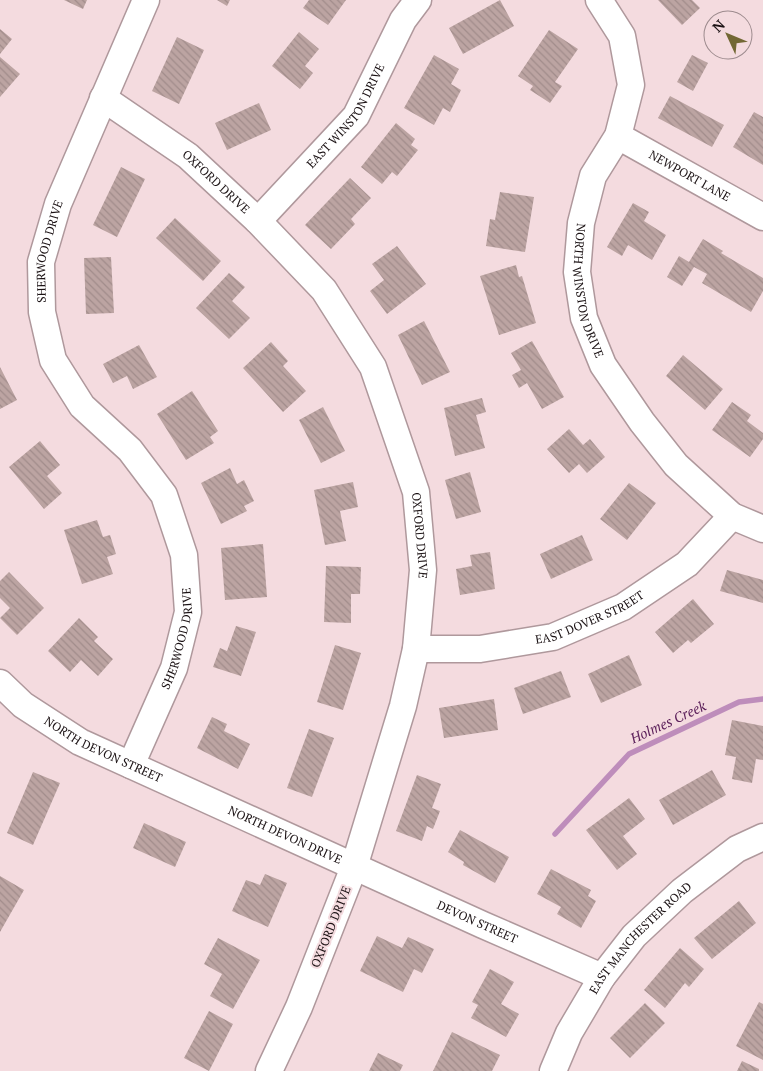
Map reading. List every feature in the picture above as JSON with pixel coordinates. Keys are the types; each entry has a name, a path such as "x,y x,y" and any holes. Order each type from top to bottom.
{"street":[{"name":"SHERWOOD DRIVE","path":"130,765 174,668 188,612 184,555 164,495 130,450 82,406 53,360 42,312 40,262 58,204 146,0"},
{"name":"EAST WINSTON DRIVE","path":"258,221 356,116 403,20 418,0"},
{"name":"NORTH WINSTON DRIVE","path":"599,0 622,36 631,85 618,136 593,176 580,223 577,272 584,318 603,364 642,422 676,465 732,516 763,529"},
{"name":"OXFORD DRIVE","path":"103,98 188,156 258,221 324,290 373,367 416,492 423,570 416,649 404,706 354,867 299,1008 268,1071"},
{"name":"NEWPORT LANE","path":"618,136 763,217"},
{"name":"EAST DOVER STREET","path":"416,649 480,649 553,637 623,607 687,564 732,516"},
{"name":"NORTH DEVON STREET","path":"0,684 23,705 80,742 214,804"},
{"name":"NORTH DEVON DRIVE","path":"214,804 354,867"},
{"name":"EAST MANCHESTER ROAD","path":"553,1071 569,1033 602,977 634,936 682,891 737,849 763,836"},
{"name":"DEVON STREET","path":"354,867 602,977"}],"building":[{"path":"64,0 87,0 83,9"},
{"path":"217,0 230,0 227,6"},
{"path":"309,0 346,0 328,25 303,8"},
{"path":"500,0 514,26 463,54 449,28"},
{"path":"658,0 692,0 700,8 682,25"},
{"path":"0,29 12,39 0,54"},
{"path":"549,30 578,49 555,82 562,86 550,103 530,90 533,86 518,76"},
{"path":"299,32 319,49 305,66 313,73 300,89 272,66"},
{"path":"177,37 204,50 179,104 152,91"},
{"path":"434,55 459,69 451,84 461,90 450,112 443,108 434,125 404,108"},
{"path":"692,55 708,63 693,91 677,82"},
{"path":"0,57 20,74 0,97"},
{"path":"670,96 724,125 712,147 658,118"},
{"path":"259,103 271,130 227,150 215,123"},
{"path":"754,112 763,117 763,165 733,147"},
{"path":"396,123 415,139 411,145 418,150 397,176 392,172 382,184 361,167"},
{"path":"121,167 145,179 117,237 93,225"},
{"path":"350,178 371,198 351,219 355,224 331,249 305,225"},
{"path":"500,192 534,197 525,252 486,246 490,219 495,220"},
{"path":"633,203 649,212 644,221 666,235 652,260 628,245 622,256 607,247"},
{"path":"175,218 221,261 203,281 156,238"},
{"path":"703,239 723,251 721,253 763,278 763,291 751,312 702,283 707,274 694,267 682,286 667,277 679,256 689,262"},
{"path":"397,246 426,284 387,314 370,291 384,280 372,264"},
{"path":"111,257 114,313 86,314 84,258"},
{"path":"516,265 519,277 522,276 536,323 499,335 480,276"},
{"path":"229,273 245,287 232,301 250,318 229,339 196,308"},
{"path":"424,321 450,372 422,385 398,335"},
{"path":"532,341 564,397 542,409 527,383 519,388 512,375 521,370 511,353"},
{"path":"271,342 288,361 283,366 306,391 283,412 243,368"},
{"path":"139,345 157,377 133,389 127,376 113,383 103,364"},
{"path":"683,355 723,389 705,410 666,376"},
{"path":"0,367 17,400 0,409"},
{"path":"192,391 218,431 210,437 214,443 186,460 157,414"},
{"path":"482,398 486,412 476,415 485,448 455,456 444,408"},
{"path":"732,402 751,415 747,421 763,433 763,439 750,457 712,430"},
{"path":"323,407 345,451 321,463 299,420"},
{"path":"569,429 583,445 590,439 605,457 587,473 579,464 569,473 547,449"},
{"path":"40,441 60,465 47,476 62,493 44,509 9,467"},
{"path":"230,468 237,484 244,480 254,501 244,506 247,511 221,524 201,483"},
{"path":"470,472 481,512 456,519 445,480"},
{"path":"353,482 358,507 340,511 346,541 325,545 314,490"},
{"path":"629,483 656,503 627,540 600,519"},
{"path":"97,520 103,537 110,535 116,554 107,557 113,574 82,584 64,530"},
{"path":"582,535 593,560 551,579 540,554"},
{"path":"263,544 267,597 225,600 221,548"},
{"path":"490,552 495,589 460,595 456,569 472,566 470,555"},
{"path":"326,566 361,567 360,594 351,594 351,623 324,622"},
{"path":"727,570 763,580 763,603 720,591"},
{"path":"9,572 44,608 17,635 0,618 10,608 0,598 0,581"},
{"path":"693,599 714,624 691,643 688,640 673,653 655,632"},
{"path":"79,618 98,637 94,641 113,659 98,676 81,660 70,672 48,651"},
{"path":"236,626 256,632 241,676 213,667 220,648 227,651"},
{"path":"335,645 361,653 343,710 317,702"},
{"path":"629,655 642,685 601,703 588,674"},
{"path":"561,671 571,697 523,714 514,688"},
{"path":"494,699 498,730 444,738 439,708"},
{"path":"212,717 227,724 224,731 250,744 238,769 197,748"},
{"path":"732,720 763,726 763,760 756,759 752,783 732,779 736,757 725,755"},
{"path":"309,729 334,738 312,797 287,788"},
{"path":"712,770 726,795 673,825 659,800"},
{"path":"33,772 60,783 33,845 7,833"},
{"path":"417,775 441,784 432,808 440,811 433,829 427,826 422,841 396,831"},
{"path":"629,798 645,819 623,836 637,854 617,870 586,830"},
{"path":"144,823 186,842 175,867 133,848"},
{"path":"460,830 509,857 495,883 463,865 464,862 448,852"},
{"path":"551,869 591,890 588,896 596,901 581,928 557,914 561,907 537,894"},
{"path":"265,874 287,883 268,927 232,911 246,880 260,885"},
{"path":"0,876 24,890 0,932"},
{"path":"739,901 756,923 712,959 694,938"},
{"path":"377,936 402,948 408,937 434,949 422,973 414,969 403,992 360,971"},
{"path":"218,938 260,960 233,1009 210,996 222,974 204,964"},
{"path":"680,948 704,969 689,987 685,983 665,1008 644,990"},
{"path":"490,969 514,982 501,1004 519,1014 506,1037 471,1018 478,1005 472,1002"},
{"path":"759,1002 763,1004 763,1060 736,1046"},
{"path":"645,1003 665,1023 630,1058 610,1038"},
{"path":"209,1011 233,1024 209,1071 184,1058"},
{"path":"452,1032 500,1055 492,1071 433,1071"},
{"path":"378,1053 403,1065 400,1071 369,1071"},
{"path":"742,1061 759,1069 759,1071 737,1071"}],"waterway":[{"name":"Holmes Creek","path":"555,834 629,754 739,702 763,699"}]}
